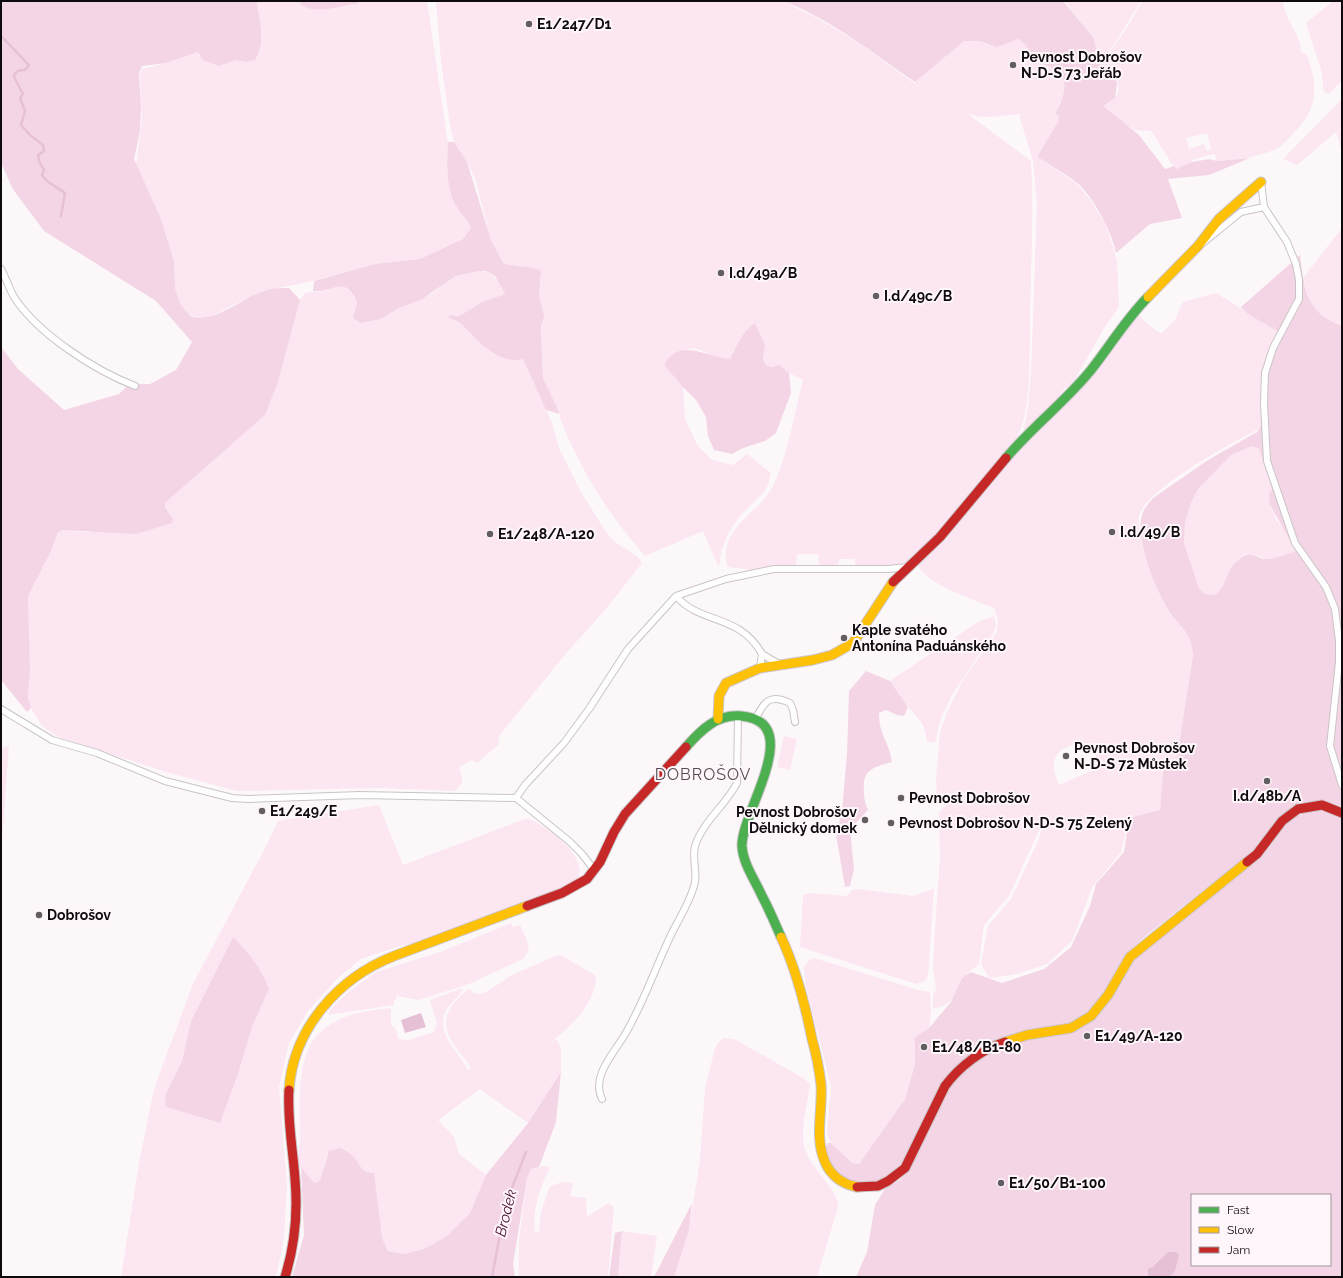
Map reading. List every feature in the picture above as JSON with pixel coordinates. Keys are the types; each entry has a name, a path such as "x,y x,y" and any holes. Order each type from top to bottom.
{"street":[{"path":"1261,182 1264,207 1287,242 1296,264 1299,280 1299,300 1273,348 1265,373 1264,403 1266,461 1295,543 1326,587 1335,609 1339,662 1330,746 1342,785"},
{"path":"1198,246 1204,235 1217,220 1261,182"},
{"path":"516,798 525,785 564,743 589,709 628,649 676,596 726,579 758,571 774,569 889,569 907,567 914,564 940,537 1020,440 1057,408 1091,370 1135,311 1198,246 1241,212 1264,207"},
{"path":"1,269 14,296 40,327 57,341 91,363 135,386"},
{"path":"718,719 719,696 726,683 760,668 778,664 813,660 832,655 853,643 883,596 907,567"},
{"path":"676,596 680,601 702,613 727,622 742,631 756,644 762,654 778,664"},
{"path":"760,668 762,654"},
{"path":"755,720 764,703 772,699 778,699 790,703 795,722"},
{"path":"1,709 52,740 111,758 129,767 165,780 232,798 249,799 360,795 516,798 569,841 582,854 595,871"},
{"path":"602,1099 598,1088 602,1074 632,1021 676,922 690,898 695,881 695,846 702,832 721,805 733,792 737,784 738,716"},
{"path":"285,1277 292,1252 296,1221 289,1109 290,1084 295,1061 306,1033 319,1012 348,981 368,968 573,889 586,880 595,871 602,860 617,825 630,808 703,731 718,719 723,717 738,716 755,720 769,734 771,745 767,765 743,833 742,845 744,857 784,945 806,1014 820,1081 820,1140 822,1155 830,1171 841,1181 852,1187 875,1187 898,1176 904,1168 945,1086 954,1074 975,1057 1001,1043 1012,1039 1071,1028 1091,1016 1108,995 1130,957 1150,939 1258,854 1282,821 1298,809 1314,805 1327,806 1342,813"}],"shaded area":[{"path":"1,1 257,1 261,32 261,46 255,60 247,62 236,60 219,66 203,60 198,52 166,63 142,66 139,73 141,107 140,131 134,159 160,217 174,261 175,289 181,305 190,316 199,318 217,314 253,296 271,289 289,288 300,300 278,382 265,415 165,503 165,507 173,519 172,523 136,534 62,530 58,532 51,551 28,596 30,672 28,698 31,708 27,712 1,680 1,347 18,369 64,410 119,394 129,384 150,384 176,370 192,342 156,301 44,231 12,188 1,162"},
{"path":"257,1 298,1 299,3 339,7 354,4 360,1 427,1 448,144 447,175 450,192 471,228 463,239 420,259 375,264 308,282 262,291 207,318 190,316 181,305 175,289 174,261 136,166 142,119 140,74 142,69 166,63 198,52 200,56 219,66 236,60 247,62 255,60 259,54 262,40"},
{"path":"298,1 360,1 356,4 317,10 303,6"},
{"path":"436,1 783,1 817,18 859,43 918,86 915,82 964,41 979,41 988,45 1018,39 1026,45 1034,61 1054,69 1064,78 1065,90 1055,114 1059,116 1059,120 1037,157 1076,183 1091,201 1106,225 1117,260 1119,307 1104,328 1073,383 1064,389 1051,409 1023,434 1028,407 1031,373 1037,204 1033,161 1019,115 1030,114 984,117 968,114 1031,161 1032,219 1029,381 1025,414 1021,429 1015,441 938,535 903,565 855,567 855,559 840,559 837,567 819,568 818,554 797,554 796,567 752,570 728,567 726,555 727,544 738,526 768,494 780,471 803,380 785,370 766,365 763,359 765,345 755,323 743,334 730,359 710,355 698,349 692,349 685,350 676,355 664,365 683,387 685,419 698,446 712,460 733,465 747,454 771,473 768,485 764,492 739,517 728,534 721,552 719,568 703,531 645,556 619,524 586,474 560,418 560,412 555,405 543,378 541,301 539,295 541,277 535,268 516,267 503,263 491,240 475,178 454,142 450,125 441,61"},
{"path":"783,1 1063,1 1093,37 1100,64 1113,73 1117,83 1115,98 1103,106 1139,135 1165,169 1174,166 1176,169 1192,162 1209,159 1217,161 1250,158 1209,175 1168,179 1182,218 1150,224 1116,253 1106,225 1089,196 1076,182 1037,157 1059,120 1059,116 1055,114 1063,96 1064,84 1060,73 1049,66 1034,61 1026,45 1018,39 997,47 979,41 964,41 915,82 834,27 800,8"},
{"path":"1064,1 1141,1 1100,64 1093,37"},
{"path":"1142,1 1283,1 1286,14 1298,39 1301,52 1307,55 1311,67 1314,88 1312,107 1301,125 1282,145 1274,150 1253,156 1223,161 1216,161 1215,154 1192,160 1192,164 1175,169 1152,132 1138,131 1128,126 1106,110 1103,106 1117,95 1118,85 1115,77 1101,65 1130,23","holes":["1207,133 1211,149 1207,151 1204,144 1189,149 1186,138"]},
{"path":"1333,1 1342,1 1342,81 1329,94 1324,92 1321,70 1306,23"},
{"path":"1342,99 1342,152 1336,132 1297,165 1283,159"},
{"path":"448,142 454,142 467,162 491,240 503,263 512,266 538,269 541,271 539,295 544,316 541,327 543,378 560,414 546,410 523,359 510,360 492,352 481,344 461,324 449,318 450,315 458,317 482,302 505,294 495,276 486,271 478,271 456,276 422,299 397,309 381,319 361,323 353,318 357,302 347,288 337,287 313,291 314,281 375,264 420,259 463,239 471,228 457,207 450,192 447,159"},
{"path":"1342,228 1342,326 1330,322 1311,306 1303,278"},
{"path":"1300,255 1303,279 1309,298 1314,307 1330,321 1342,326 1342,807 1323,800 1313,801 1296,805 1279,818 1254,850 1147,935 1127,953 1104,992 1088,1012 1069,1024 1026,1031 999,1039 980,1049 961,1062 941,1084 907,1155 895,1172 882,1180 868,1184 854,1182 844,1177 834,1168 826,1154 825,1148 828,1143 831,1143 852,1163 859,1164 905,1099 915,1064 915,1037 929,1028 951,1002 962,978 971,972 1002,983 1044,969 1071,947 1090,906 1096,884 1124,852 1129,818 1160,810 1164,762 1171,764 1175,762 1177,757 1193,656 1192,646 1186,633 1170,613 1151,574 1141,536 1142,515 1145,508 1153,498 1208,460 1257,432 1260,427 1263,416 1263,380 1279,332 1248,314 1241,307","holes":["1252,446 1259,449 1272,489 1269,494 1270,505 1296,551 1268,559 1250,554 1246,555 1233,565 1222,587 1215,595 1205,594 1199,588 1184,543 1185,523 1190,505 1198,489 1231,455"]},
{"path":"483,271 492,275 498,281 505,294 482,302 454,320 466,326 470,334 497,355 523,359 552,423 559,448 581,492 608,535 616,543 637,556 642,563 605,610 568,651 498,737 499,744 477,763 472,760 459,767 463,782 455,791 379,788 237,791 166,772 58,737 42,726 28,704 30,672 28,596 51,551 58,532 62,530 87,532 173,519 165,507 165,503 265,415 278,382 300,300 305,293 322,292 336,287 344,287 350,291 357,302 354,312 361,323 381,319 397,309 431,294 456,276"},
{"path":"1216,293 1279,332 1265,362 1261,387 1261,428 1192,467 1158,492 1145,505 1139,516 1140,535 1152,576 1166,607 1187,633 1190,639 1193,656 1176,762 1166,764 1162,760 1163,781 1160,811 1129,818 1121,852 1092,888 1072,941 1047,964 1017,974 989,978 981,964 988,926 1011,899 1038,841 1046,815 1009,896 984,925 979,964 962,980 955,995 948,1003 933,1009 933,996 936,989 933,967 934,942 940,858 939,812 955,796 953,793 937,797 936,780 940,732 948,710 963,680 997,632 998,620 994,608 940,585 922,571 917,564 943,537 1009,458 1137,314 1156,331 1162,333 1175,320 1183,302","holes":["1080,740 1096,753 1091,771 1059,785 1055,774 1054,764 1057,754 1061,750 1073,744 1079,743"]},
{"path":"755,323 765,345 763,359 766,365 772,367 779,365 789,373 791,393 776,433 765,441 743,448 732,454 714,450 708,436 706,417 696,400 664,365 670,356 686,350 730,359 743,334"},
{"path":"1252,446 1259,449 1272,489 1270,505 1277,521 1286,531 1296,551 1273,559 1266,559 1251,554 1242,556 1237,560 1219,591 1215,595 1205,594 1199,588 1184,543 1185,523 1190,505 1198,489 1231,455"},
{"path":"994,616 996,624 994,632 952,695 941,718 935,743 927,741 924,728 920,720 890,681 978,622"},
{"path":"866,671 890,681 908,707 904,716 897,715 886,710 879,713 882,733 889,749 892,762 870,770 865,778 864,796 868,810 850,829 854,869 850,886 845,887 836,835 842,811 847,754 849,691"},
{"path":"784,736 797,739 790,770 777,767"},
{"path":"9,746 1,856 1,748"},
{"path":"379,805 403,865 525,819 542,826 562,841 571,850 580,869 576,881 565,888 416,943 403,945 361,959 338,978 308,1011 289,1043 279,1087 287,1186 284,1238 276,1277 121,1277 139,1163 153,1094 159,1075 193,984 278,821","holes":["233,937 269,989 252,1027 238,1074 220,1123 166,1107 165,1096 182,1061 191,1021"]},
{"path":"1315,810 1331,812 1342,818 1342,1277 1170,1277 1175,1271 1176,1252 1168,1252 1147,1271 1149,1277 856,1277 867,1252 875,1205 885,1189 901,1179 908,1171 937,1110 950,1088 958,1078 982,1058 1009,1045 1072,1032 1087,1025 1101,1013 1129,966 1146,948 1182,918 1255,863 1284,827 1296,817"},
{"path":"857,889 913,896 934,889 928,975 925,981 917,984 800,947 803,895 809,893 847,896 852,890"},
{"path":"511,923 513,927 520,925 527,940 529,950 523,959 469,984 419,1000 397,996 396,1000 394,1000 394,1005 328,1015 330,1010 348,992 376,972 443,951"},
{"path":"233,937 254,961 269,989 252,1027 238,1074 220,1123 166,1107 165,1096 182,1061 191,1021"},
{"path":"561,955 596,976 590,999 583,1010 566,1030 536,1054 556,1039 561,1048 561,1072 528,1123 480,1089 438,1120 454,1137 459,1154 486,1175 470,1213 447,1236 424,1249 404,1254 388,1251 382,1238 368,1173 362,1169 351,1155 327,1155 320,1180 316,1183 306,1175 299,1163 300,1088 304,1061 308,1049 314,1039 322,1031 340,1019 360,1013 391,1008 391,1025 396,1029 398,1039 409,1040 434,1032 437,1024 430,1000 463,988 460,994 446,1010 443,1018 443,1026 449,1042 468,1070 471,1067 451,1040 446,1025 450,1009 458,998 469,988 473,993 480,994 488,991 510,976 555,956"},
{"path":"814,958 918,990 930,992 931,1013 929,1028 915,1037 915,1063 905,1099 859,1164 852,1163 831,1143 827,1133 831,1086 806,987 804,968 809,960"},
{"path":"421,1013 426,1027 405,1033 401,1020"},
{"path":"723,1038 734,1039 805,1079 810,1085 803,1125 803,1142 808,1157 834,1193 838,1207 817,1277 674,1277 689,1230 700,1160 705,1088 715,1048"},
{"path":"561,1072 556,1122 539,1167 531,1169 527,1178 513,1264 515,1277 292,1277 304,1235 301,1167 312,1181 316,1183 320,1180 329,1151 340,1148 350,1154 355,1158 363,1170 374,1173 382,1238 388,1251 404,1254 424,1249 447,1236 470,1213 486,1175 528,1123"},
{"path":"544,1166 550,1167 543,1183 536,1207 534,1223 535,1232 539,1232 541,1212 550,1186 563,1182 573,1183 570,1196 586,1198 587,1217 608,1203 614,1207 608,1277 519,1277 519,1240 527,1178 531,1169"},
{"path":"692,1203 689,1230 674,1277 654,1277"},
{"path":"622,1231 657,1236 651,1277 618,1277"},
{"path":"622,1231 618,1277 609,1277 615,1233"},
{"path":"1168,1252 1176,1252 1179,1255 1175,1271 1170,1277 1149,1277 1147,1271 1149,1268"}],"waterway":[{"path":"1,36 29,65 25,70 16,72 14,77 23,94 20,98 25,111 21,125 30,135 43,145 44,151 38,155 39,161 44,170 42,175 47,181 65,193 61,216"},
{"name":"Brodek","path":"492,1277 506,1203 526,1152"}],"traffic: fast":[{"path":"1006,458 1081,382 1132,314 1148,297"},
{"path":"686,747 710,724 717,720 732,716 741,716 760,722 769,734 770,751 766,770 744,831 742,846 747,866 770,911 781,937"}],"traffic: slow":[{"path":"1148,297 1198,246 1219,219 1261,182"},
{"path":"718,719 719,696 726,683 760,668 813,660 832,655 853,643 893,582"},
{"path":"1005,1042 1027,1035 1071,1028 1091,1016 1108,995 1130,957 1247,862"},
{"path":"289,1090 292,1068 299,1046 309,1027 322,1008 337,992 355,978 394,956 527,906"},
{"path":"781,937 800,987 818,1066 821,1084 819,1133 822,1153 828,1167 838,1179 857,1187"}],"traffic: jam":[{"path":"893,582 940,537 1006,458"},
{"path":"527,906 562,893 587,879 600,862 614,832 625,814 686,747"},
{"path":"1247,862 1257,854 1282,821 1298,809 1322,805 1342,813"},
{"path":"857,1187 878,1186 888,1181 905,1168 945,1086 957,1072 980,1054 1005,1042"},
{"path":"285,1277 291,1253 296,1217 295,1179 289,1124 289,1090"}],"place":[{"name":"E1/247/D1","path":"529,24"},
{"name":"Pevnost Dobrošov N-D-S 73 Jeřáb","path":"1013,65"},
{"name":"I.d/49a/B","path":"721,273"},
{"name":"I.d/49c/B","path":"876,296"},
{"name":"I.d/49/B","path":"1112,532"},
{"name":"E1/248/A-120","path":"490,534"},
{"name":"Kaple svatého Antonína Paduánského","path":"844,638"},
{"name":"Pevnost Dobrošov N-D-S 72 Můstek","path":"1066,756"},
{"name":"I.d/48b/A","path":"1267,781"},
{"name":"Pevnost Dobrošov","path":"901,798"},
{"name":"E1/249/E","path":"262,811"},
{"name":"Pevnost Dobrošov Dělnický domek","path":"865,820"},
{"name":"Pevnost Dobrošov N-D-S 75 Zelený","path":"891,823"},
{"name":"Dobrošov","path":"39,915"},
{"name":"E1/49/A-120","path":"1087,1036"},
{"name":"E1/48/B1-80","path":"924,1047"},
{"name":"E1/50/B1-100","path":"1001,1183"}],"district":[{"name":"DOBROŠOV","path":"703,774"}]}
